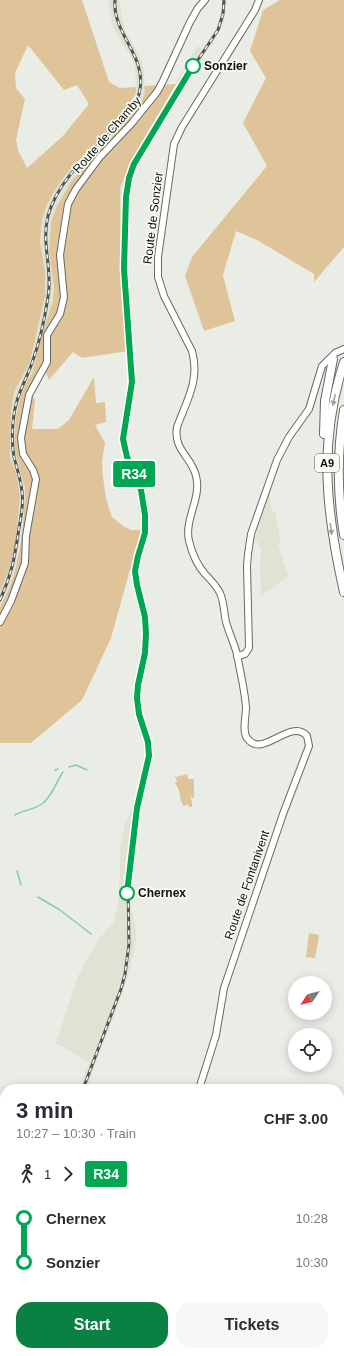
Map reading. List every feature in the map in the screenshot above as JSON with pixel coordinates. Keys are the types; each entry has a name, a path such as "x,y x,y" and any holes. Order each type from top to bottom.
{"highway":[{"path":"327,468 324,436 324,411 334,359"},
{"name":"A9","path":"344,362 335,393 331,417 327,468 329,510 344,592"},
{"name":"A9","path":"344,410 339,446 338,484 344,535"}],"street":[{"name":"Route de Chamby","path":"0,622 12,601 25,563 26,536 36,478 34,470 23,454 21,438 29,395 47,362 47,335 60,314 63,303 64,286 60,255 68,204 76,189 98,158 132,123 157,92 190,22 198,8 205,0"},
{"name":"Route de Sonzier","path":"259,0 255,10 182,127 174,144 158,257 158,277 160,286 192,351 194,359 195,375 193,384 177,427 176,434 179,447 195,470 198,483 188,539 197,563 212,581 221,596 226,624 237,656 245,702 245,735 252,742 264,744"},
{"path":"237,656 245,654 249,648 250,624 247,566 249,541 284,446 309,409 322,366 335,353 344,349"},
{"name":"Route de Fontanivent","path":"201,1084 216,1035 224,988 283,814 308,750 309,742 305,733 297,730 291,731 264,744"}],"shaded area":[{"path":"0,0 82,0 109,82 120,88 136,87 136,92 125,113 67,173 55,190 46,207 42,220 40,242 45,271 45,296 30,362 14,392 11,412 10,458 16,472 20,497 15,547 9,570 0,592","holes":["28,45 64,90 77,85 89,104 62,137 27,168 18,150 16,140 25,99 16,88 15,73"]},
{"path":"109,0 119,0 126,33 141,60 144,71 145,93 140,104 130,117 108,140 56,208 51,223 49,250 54,287 53,301 32,374 21,395 16,416 14,440 15,452 25,488 24,512 17,564 5,599 0,607 0,592 9,570 16,472 10,458 11,412 14,392 30,362 45,296 45,271 40,242 42,220 46,207 55,190 67,173 125,113 136,92 135,67 130,54 114,30 109,9"},
{"path":"222,0 227,1 224,21 221,29 148,144 133,172 128,196 126,276 134,374 134,392 124,439 127,455 139,482 143,496 147,524 137,571 147,613 149,636 140,691 141,708 152,751 150,767 140,797 129,880 130,902 137,936 133,956 129,973 89,1084 81,1084 89,1062 56,1043 78,976 98,940 114,922 118,905 120,847 125,824 137,797 146,766 147,751 132,699 143,633 130,569 141,530 138,497 134,482 122,453 120,440 130,379 121,276 120,188 131,161 197,46 203,49 217,27"},
{"path":"280,0 344,0 344,247 314,282 314,274 257,240 236,231 223,275 235,321 204,331 185,276 192,257 267,166 243,123 266,78 250,51 263,10"},
{"path":"176,84 131,161 120,188 121,276 128,351 82,358 73,352 49,380 43,365 29,390 35,400 32,429 58,429 69,420 94,377 96,403 105,402 106,422 95,425 105,443 102,461 106,499 112,517 123,526 131,530 141,530 111,638 82,700 31,743 0,743 0,607 12,581 16,568 23,524 25,496 25,488 15,452 14,440 16,416 21,395 32,374 53,301 54,287 49,250 51,223 56,208 71,182 140,104 145,93 144,86"},
{"path":"269,493 272,511 275,511 281,543 278,543 288,576 261,596 261,548 255,539"},
{"path":"187,774 188,779 194,779 194,798 192,798 190,792 192,807 189,807 188,804 184,806 182,804 179,791 175,783 177,782 176,778 173,778"},
{"path":"309,933 319,935 315,958 306,957"}],"waterway":[{"path":"69,767 76,765 87,770"},
{"path":"15,815 42,804 51,793 63,772"},
{"path":"17,871 21,885"},
{"path":"38,897 60,910 91,934"}],"railway":[{"path":"0,600 12,565 22,510 23,501 20,479 13,449 13,422 18,398 32,363 42,330 47,305 49,277 46,227 48,216 63,184 86,157 131,111 140,89 141,77 138,65 118,23 115,12 115,0"},
{"path":"85,1084 121,989 125,974 129,944 128,886 135,818 149,756 148,742 139,714 137,698 138,685 145,653 146,634 145,617 135,571 145,533 145,515 141,490 127,457 123,439 132,382 124,276 127,190 131,173 137,158 183,82 218,30 223,14 224,0"}],"train":[{"name":"R34","path":"127,893 137,808 148,764 149,751 148,742 139,714 137,698 138,685 145,653 146,634 145,617 135,571 146,524 141,490 127,457 123,439 124,426 131,397 132,382 124,276 126,197 127,186 134,164 193,66"}],"place":[{"name":"Sonzier","path":"193,66"},
{"name":"Chernex","path":"127,893"}]}
